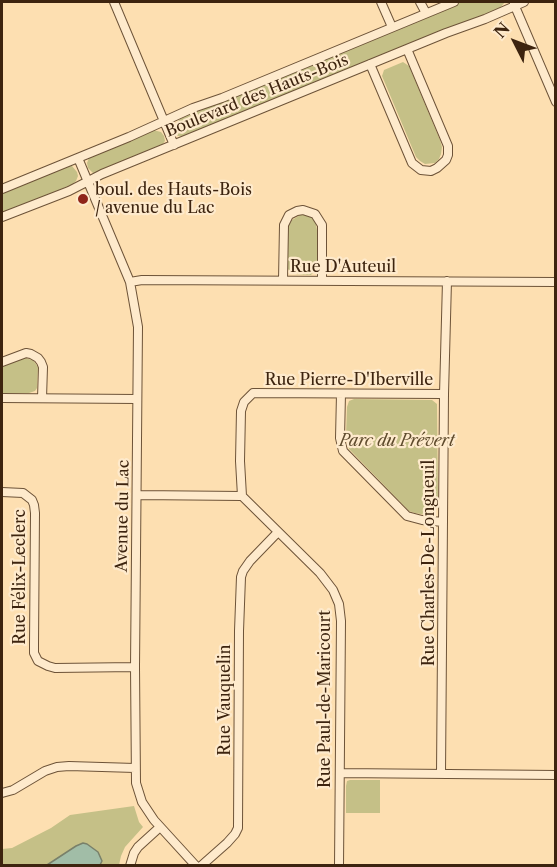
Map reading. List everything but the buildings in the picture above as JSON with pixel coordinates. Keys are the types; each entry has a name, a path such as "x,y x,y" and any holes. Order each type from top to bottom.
{"street":[{"path":"114,2 174,145"},
{"path":"381,2 392,27"},
{"path":"420,2 426,14"},
{"name":"Boulevard des Hauts-Bois","path":"2,189 454,2"},
{"name":"Boulevard des Hauts-Bois","path":"2,217 514,4 524,2"},
{"path":"514,4 555,102"},
{"path":"370,64 412,163 421,170 435,170 446,160 448,146 407,49"},
{"name":"Avenue du Lac","path":"78,158 130,282 138,327 136,783 141,799 160,826 199,866"},
{"path":"283,280 284,225 291,214 303,210 315,214 322,225 322,280"},
{"name":"Rue D'Auteuil","path":"130,282 142,280 555,282"},
{"name":"Rue Charles-De-Longueuil","path":"441,773 447,281"},
{"path":"2,362 26,353 38,358 43,367 42,398"},
{"name":"Rue Pierre-D'Iberville","path":"242,496 241,413 243,405 253,393 444,394"},
{"path":"341,393 340,438 343,451 408,516 443,522"},
{"path":"2,398 137,399"},
{"name":"Rue Félix-Leclerc","path":"2,492 23,493 32,500 34,505 33,644 38,661 55,668 135,667"},
{"path":"137,495 242,496"},
{"name":"Rue Paul-de-Maricourt","path":"242,496 324,577 334,591 339,604 341,621 339,866"},
{"name":"Rue Vauquelin","path":"199,866 227,843 238,828 241,579 250,561 278,532"},
{"path":"2,793 16,788 45,771 62,766 135,768"},
{"path":"340,773 555,775"},
{"path":"130,866 131,858 138,848 160,826"}],"green space":[{"path":"461,2 505,2 500,8 185,137 175,133 174,126 180,119"},
{"path":"403,62 409,66 440,140 441,154 435,163 425,164 416,157 382,76 384,70"},
{"path":"153,130 161,132 164,136 165,141 160,148 97,173 93,173 88,168 87,163 92,155"},
{"path":"68,165 77,172 78,176 73,184 2,214 2,193"},
{"path":"300,215 312,218 316,224 317,268 311,275 293,274 288,269 288,227 292,220"},
{"path":"25,358 33,360 38,367 37,388 29,393 2,393 2,367"},
{"name":"Parc du Prévert","path":"354,399 432,400 437,404 438,503 435,512 426,515 409,511 349,449 346,435 347,407 349,401"},
{"path":"380,780 380,813 346,813 346,786 347,781"},
{"path":"134,806 143,827 125,847 119,865 2,866 2,849 12,848 51,828 70,815"}],"shaded area":[{"path":"83,843 98,852 102,861 100,865 47,865 76,846"}],"place":[{"name":"boul. des Hauts-Bois / avenue du Lac","path":"83,199"}]}
